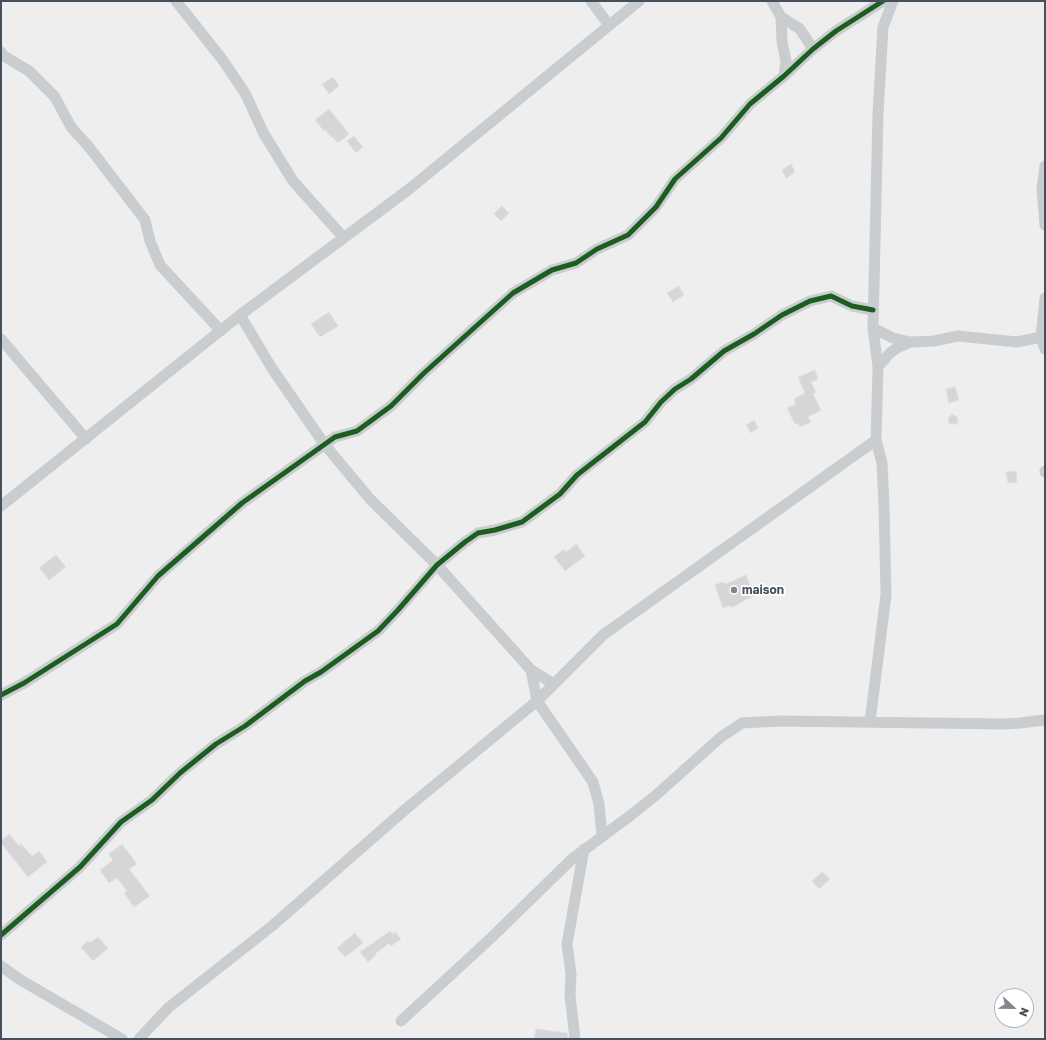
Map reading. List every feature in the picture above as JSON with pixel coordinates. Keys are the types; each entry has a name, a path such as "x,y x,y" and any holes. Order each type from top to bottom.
{"street":[{"path":"176,1 222,59 245,93 264,134 293,181 344,238"},
{"path":"591,1 609,25"},
{"path":"1,506 240,316 408,190 639,1"},
{"path":"772,1 781,17 782,42 786,60 784,76"},
{"path":"1,695 24,683 117,624 158,576 242,503 335,437 357,431 392,406 424,373 513,293 552,270 576,263 597,249 628,235 656,207 675,179 721,138 750,104 784,76 812,49 836,31 883,1"},
{"path":"870,722 886,595 882,463 876,440 878,367 873,328 873,310 878,113 882,27 893,1"},
{"path":"781,17 800,29 812,49"},
{"path":"1,52 4,56 30,71 55,96 71,127 89,147 145,220 150,241 160,265 221,331"},
{"path":"1045,166 1042,189 1045,225"},
{"path":"1,935 80,867 121,822 152,800 180,773 201,756 378,631 437,565 478,532 495,530 522,522 560,494 577,475 645,422 661,402 675,389 692,379 724,351 754,334 782,315 810,301 831,296 852,306 873,310"},
{"path":"1045,298 1041,337 1045,349"},
{"path":"240,316 273,370 325,444 370,499 437,565 531,670 554,684"},
{"path":"873,328 893,338 910,342 934,341 958,336 1017,342 1041,337"},
{"path":"1,339 86,439"},
{"path":"878,367 890,353 910,342"},
{"path":"139,1039 168,1008 272,926 407,808 537,701 603,635 876,440"},
{"path":"531,670 537,701 593,782 599,804 602,837"},
{"path":"401,1021 492,937 572,859 655,796 720,737 742,723 779,721 1005,724 1045,720"},
{"path":"575,1039 570,995 571,974 567,944 584,849"},
{"path":"1,966 19,979 122,1039"}],"building":[{"path":"333,77 339,86 329,94 322,84"},
{"path":"329,109 349,134 338,143 325,129 324,131 315,120"},
{"path":"354,136 363,147 356,153 347,141"},
{"path":"791,164 795,172 786,178 782,170"},
{"path":"502,206 509,213 501,221 494,214"},
{"path":"679,286 684,295 673,302 667,293"},
{"path":"329,312 338,326 320,337 311,324"},
{"path":"815,370 818,379 811,382 816,392 813,394 821,410 808,417 811,422 800,427 798,423 795,424 787,408 796,404 794,399 805,393 798,377"},
{"path":"955,387 959,400 949,403 946,389"},
{"path":"952,414 957,417 958,424 949,424 948,419"},
{"path":"754,420 758,428 751,433 746,425"},
{"path":"1016,471 1017,482 1008,483 1006,472"},
{"path":"576,544 585,556 565,571 554,557 564,549 566,552"},
{"path":"56,555 66,567 49,580 39,568"},
{"name":"maison","path":"746,575 754,595 733,607 728,606 723,608 715,585 722,582 726,584"},
{"path":"9,834 19,846 21,844 32,856 39,851 47,862 28,877 1,843 1,841"},
{"path":"122,844 137,864 129,869 150,896 134,907 124,893 127,891 117,878 109,883 100,870 113,860 109,854"},
{"path":"822,872 830,879 819,889 812,881"},
{"path":"390,931 392,934 395,932 401,939 391,946 389,943 375,954 376,955 368,962 360,952"},
{"path":"355,933 363,943 345,957 337,948"},
{"path":"98,937 108,948 93,961 81,947 88,941 90,943"},
{"path":"536,1029 567,1033 568,1039 534,1039"}],"cycle path":[{"path":"1,695 24,683 117,624 158,576 242,503 335,437 357,431 391,406 424,373 513,293 552,270 576,263 597,249 628,235 656,207 675,179 721,138 750,104 836,31 883,1"},
{"path":"1,935 80,867 121,822 152,800 180,773 201,756 216,744 245,726 305,681 321,672 378,631 437,565 465,542 478,533 495,530 522,522 560,494 577,475 645,422 661,402 675,389 691,379 724,351 754,334 782,315 810,301 831,296 852,306 873,310"}],"place":[{"name":"maison","path":"734,590"}]}
